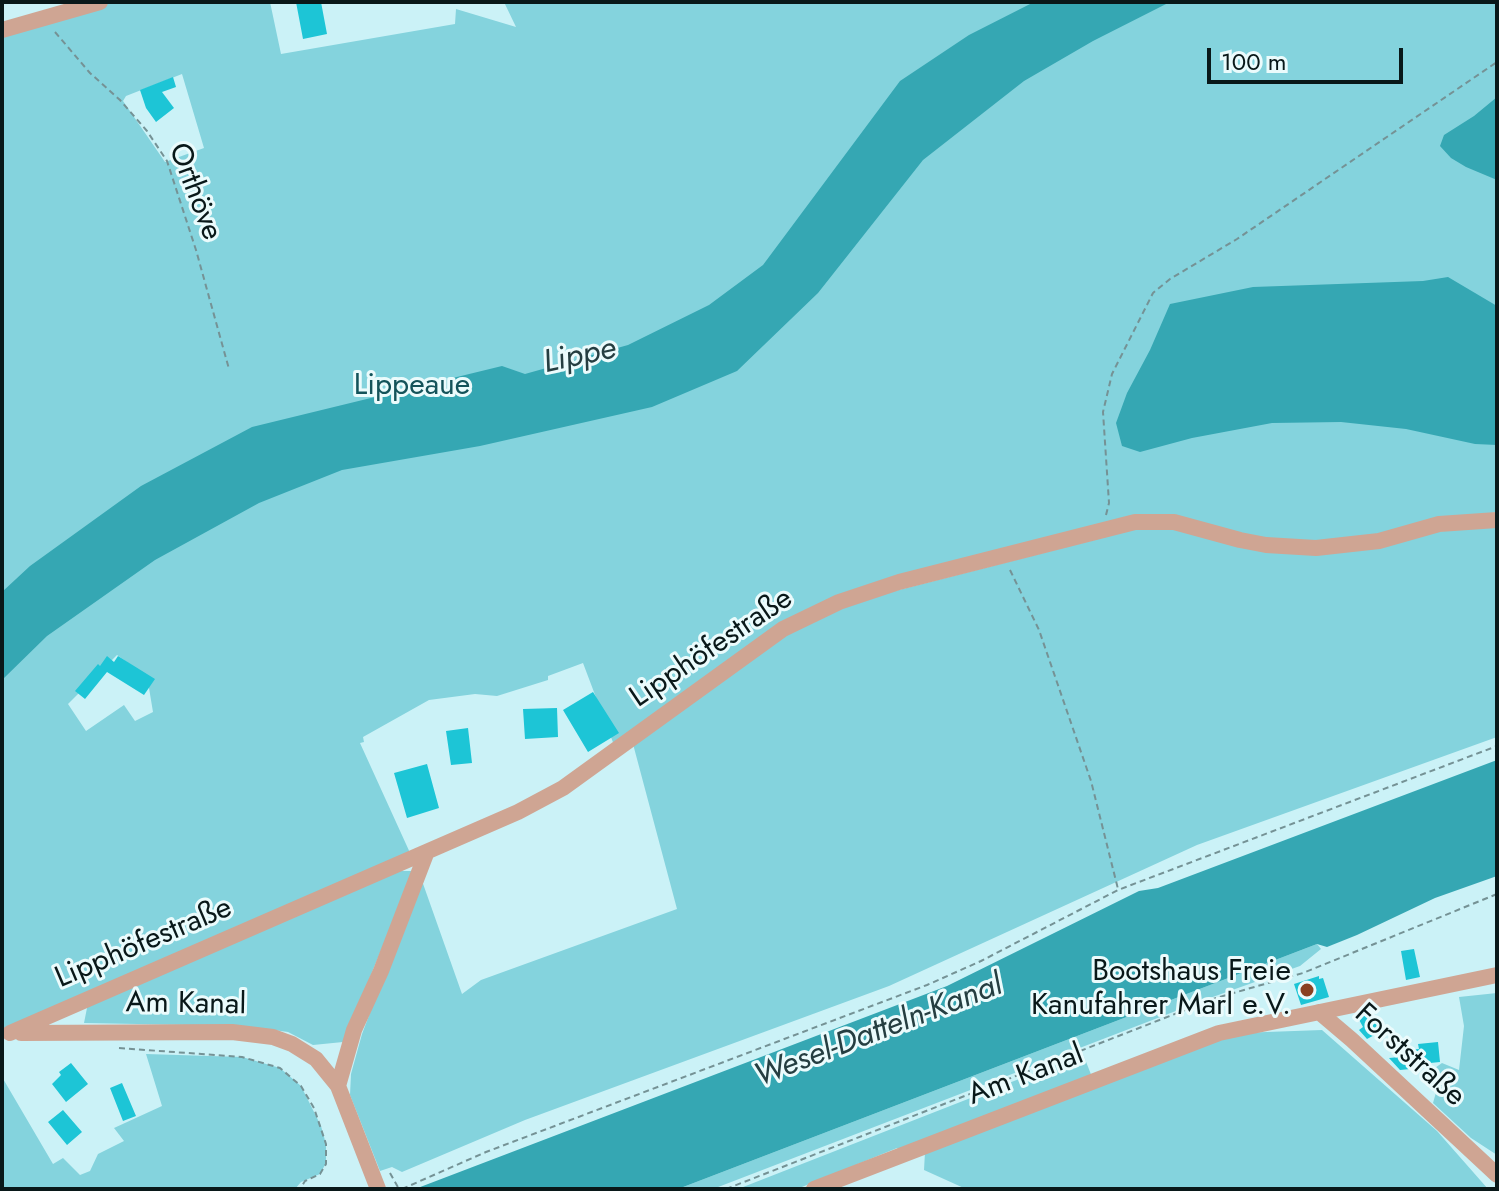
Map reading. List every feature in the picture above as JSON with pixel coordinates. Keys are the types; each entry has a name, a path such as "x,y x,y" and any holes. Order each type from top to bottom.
{"street":[{"path":"2,30 100,2"},
{"name":"Lipphöfestraße","path":"6,1035 426,854 563,788 783,629 839,602 1002,554 1135,522 1162,521 1266,545 1316,548 1379,541 1439,524 1497,520"},
{"path":"338,1086 345,1055 426,854"},
{"name":"Am Kanal","path":"814,1189 1187,1044 1251,1025 1497,975"},
{"name":"Forststraße","path":"1319,1012 1497,1175"},
{"name":"Am Kanal","path":"6,1035 67,1031 232,1032 273,1037 292,1044 316,1059 338,1086 379,1182"},
{"path":"316,1059 345,1055"}],"path":[{"name":"Orthöve","path":"43,20 68,44 90,73 120,100 147,131 167,161 229,369"},
{"path":"1104,528 1109,503 1103,412 1112,374 1153,293 1497,62"},
{"path":"1002,554 1039,630 1091,781 1118,890"},
{"path":"379,1182 391,1172 400,1189 442,1169 927,985 981,961 1118,890 1497,746"},
{"path":"726,1189 1216,998 1303,973 1497,894"},
{"path":"116,1048 242,1057 280,1068 301,1086 314,1108 326,1144 326,1164 320,1174 305,1181 300,1189"}],"green space":[{"name":"Lippeaue","path":"113,2 270,2 281,54 455,24 456,9 516,27 504,2 1497,2 1497,512 1344,542 1267,541 1169,516 858,589 614,745 583,663 548,676 548,680 497,696 475,694 429,700 363,737 364,742 360,743 411,855 2,1034 2,34","holes":["182,74 204,148 165,162 123,101 126,96","117,655 147,676 153,712 135,721 124,705 86,731 68,704"]},
{"path":"1156,524 1275,550 1497,525 1497,737 1197,845 889,986 525,1120 402,1172 392,1167 380,1171 350,1095 351,1074 362,1034 421,878 462,994 481,980 677,909 633,744 788,631 844,604"},
{"path":"398,871 414,871 343,1042 313,1045 288,1032 244,1026 84,1023 88,1003"},
{"path":"1317,944 1321,949 1300,966 713,1189 678,1189"},
{"path":"1497,993 1497,1155 1471,1138 1433,1103 1437,1089 1432,1070 1442,1063 1459,1070 1464,1026 1459,997"},
{"path":"1322,1030 1437,1131 1488,1189 966,1189 924,1170 925,1152 1239,1033"},
{"path":"146,1054 242,1057 280,1068 301,1086 321,1126 326,1144 326,1163 320,1174 301,1182 295,1189 2,1189 2,1077 53,1164 63,1158 80,1175 90,1171 98,1154 124,1141 114,1128 162,1106"},
{"path":"1083,1054 1092,1077 901,1152 897,1148 797,1189 738,1189"}],"water":[{"path":"1034,2 1170,2 1024,81 923,160 818,293 737,371 652,407 480,446 342,470 259,503 155,560 47,636 2,680 2,592 30,566 141,486 252,427 502,366 525,374 628,345 709,305 763,265 900,81 969,35"},
{"path":"1497,97 1497,180 1466,167 1451,158 1440,146 1444,135"},
{"path":"1448,277 1497,306 1497,445 1475,444 1406,429 1341,422 1272,423 1192,438 1140,452 1122,446 1116,423 1170,304 1253,287 1423,281"},
{"name":"Wesel-Datteln-Kanal","path":"1497,760 1497,876 1435,898 1327,947 1317,944 678,1189 415,1189 947,986 1139,891 1158,888"}],"building":[{"path":"296,2 321,2 327,34 303,39"},
{"path":"173,77 176,87 162,92 174,108 156,122 146,108 140,90"},
{"path":"107,656 114,662 118,656 155,679 144,695 107,672 85,699 75,691"},
{"path":"593,692 619,733 588,752 563,710"},
{"path":"557,708 558,737 525,739 523,709"},
{"path":"468,728 472,763 451,765 446,731"},
{"path":"427,764 439,808 407,818 394,773"},
{"path":"1414,949 1420,977 1406,980 1401,951"},
{"name":"Bootshaus Freie Kanufahrer Marl e.V.","path":"1319,976 1319,979 1323,978 1329,997 1301,1005 1294,984"},
{"path":"1371,1013 1382,1031 1367,1039 1359,1030 1363,1027 1357,1016"},
{"path":"1438,1042 1440,1062 1400,1070 1389,1058 1400,1057 1399,1051 1419,1049 1418,1044"},
{"path":"71,1063 88,1084 66,1102 52,1084 61,1075 59,1072"},
{"path":"122,1083 136,1116 123,1121 110,1088"},
{"path":"63,1110 82,1132 67,1145 48,1122"}],"place":[{"name":"Bootshaus Freie Kanufahrer Marl e.V.","path":"1307,990"}],"water label":[{"name":"Lippe","path":"580,357"}]}
